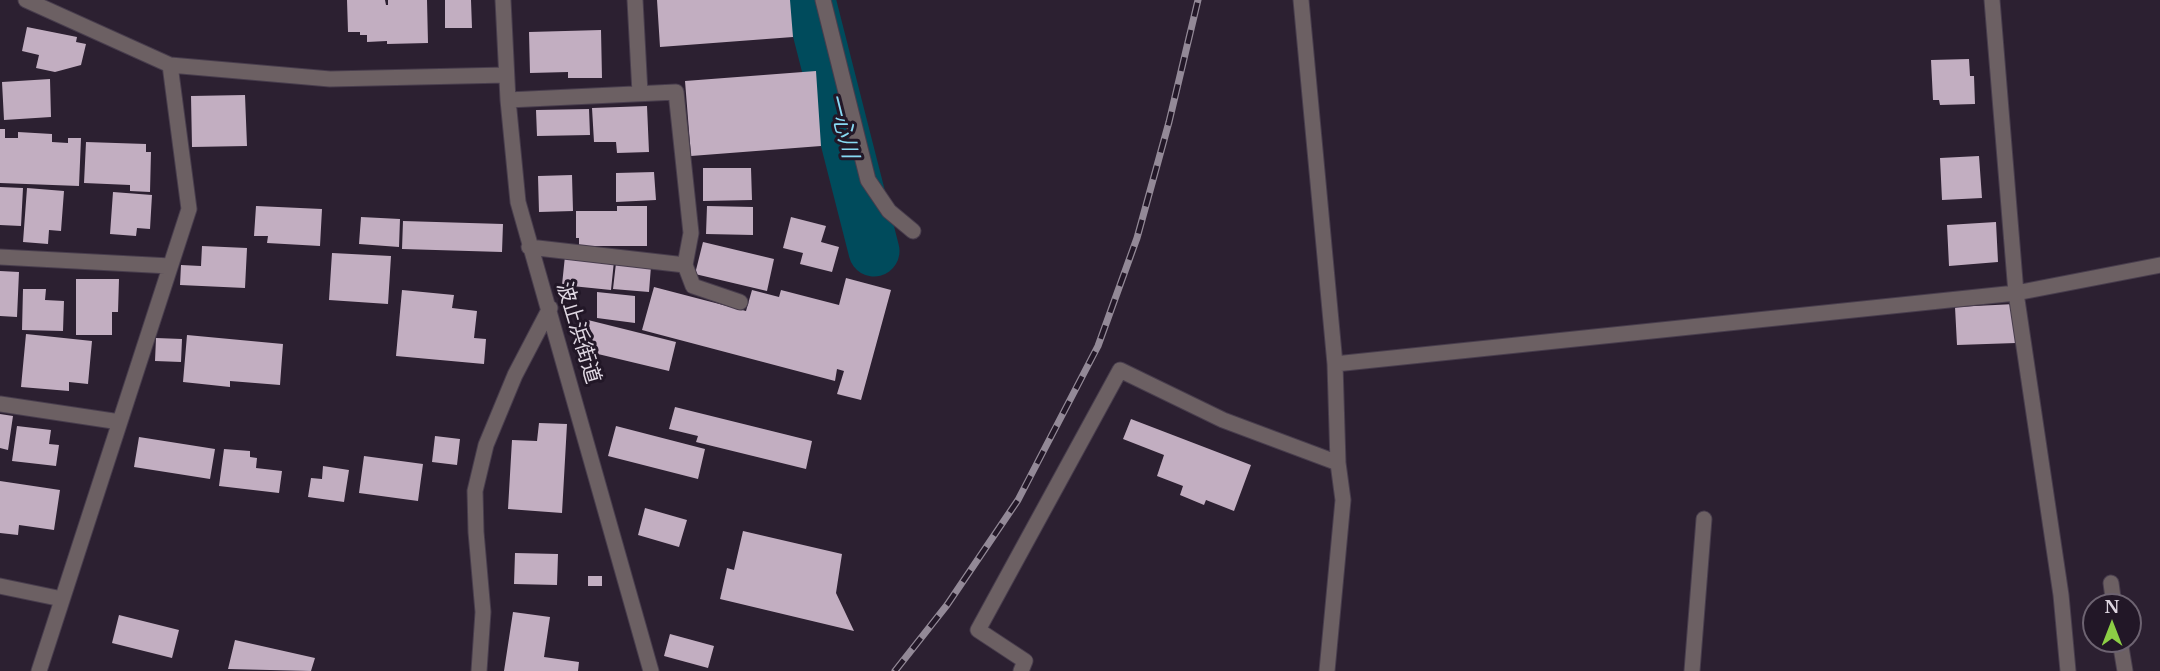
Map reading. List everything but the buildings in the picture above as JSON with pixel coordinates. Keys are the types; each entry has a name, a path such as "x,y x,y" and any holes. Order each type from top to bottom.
{"street":[{"path":"26,0 56,6 170,64 330,80 506,75"},
{"name":"波止浜街道","path":"503,0 506,75 518,202 529,247 550,308 651,671"},
{"path":"634,0 640,93"},
{"path":"823,0 868,180 889,211 913,231"},
{"path":"1301,0 1335,364 1338,463 1343,501 1327,671"},
{"path":"1992,0 2016,293 2059,584 2068,671"},
{"path":"39,671 189,209 170,64"},
{"path":"508,100 676,92 691,233 685,265 693,286 740,302"},
{"path":"529,247 685,265"},
{"path":"0,257 170,266"},
{"path":"1335,364 2016,293 2160,265"},
{"path":"479,671 483,612 475,491 486,445 515,375 550,308"},
{"path":"1021,671 1025,661 978,630 1120,370 1223,420 1338,463"},
{"path":"0,405 120,422"},
{"path":"1692,671 1704,519"},
{"path":"2111,583 2112,593"},
{"path":"0,586 62,599"},
{"path":"2122,653 2125,671"}],"waterway":[{"name":"一心川","path":"810,0 874,251"}],"railway":[{"path":"895,671 947,605 1018,500 1098,346 1137,238 1169,122 1198,0"}]}
